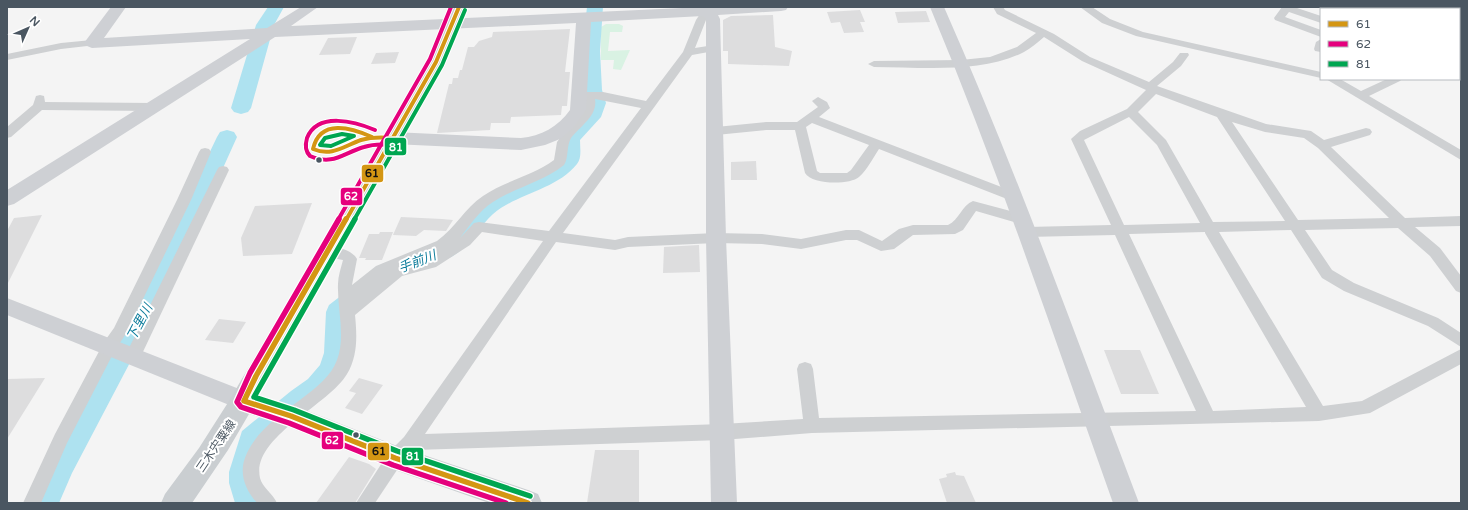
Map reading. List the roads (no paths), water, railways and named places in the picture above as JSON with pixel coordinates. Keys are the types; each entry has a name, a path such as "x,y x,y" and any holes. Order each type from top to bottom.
{"main road":[{"name":"三木宍粟線","path":"175,503 223,436 244,401 256,376 326,252 436,62 459,7"},
{"path":"244,401 402,450 528,503"}],"street":[{"path":"92,43 120,7"},
{"path":"7,199 312,7"},
{"path":"7,57 61,46 92,43 271,32 584,18 707,9 781,7"},
{"path":"937,7 962,63 1024,225 1126,503"},
{"path":"998,7 1001,12 1043,32 1086,59 1152,88 1221,114 1265,128 1307,134 1322,145 1403,224 1454,267 1461,287"},
{"path":"1085,7 1106,20 1140,34 1320,75"},
{"path":"1320,20 1287,8 1279,18 1320,34"},
{"path":"707,9 713,19 714,48 716,238 724,503"},
{"path":"365,503 552,238 688,52 707,9"},
{"path":"393,138 521,144 533,143 557,133 573,120 578,110 584,18"},
{"path":"874,64 962,63 992,60 1021,48 1043,32"},
{"path":"688,52 714,48"},
{"path":"1184,55 1180,62 1155,80 1152,88 1131,112 1084,134 1078,139 1119,230 1208,418"},
{"path":"1334,80 1461,156"},
{"path":"1366,93 1394,80"},
{"path":"346,295 360,288 380,271 437,247 449,239 475,210 487,200 539,177 560,162 561,146 564,140 588,113 590,103 594,95 650,106"},
{"path":"805,122 824,108 818,101"},
{"path":"7,134 40,103 153,107"},
{"path":"1131,112 1162,143 1210,229 1320,414"},
{"path":"1221,114 1327,274 1355,290 1433,322 1461,341"},
{"path":"716,131 805,122 876,144 1012,196"},
{"path":"805,122 811,174 817,177 850,177 856,173 876,144"},
{"path":"1322,145 1366,132"},
{"path":"32,503 61,438 109,347 119,332 184,200 205,152"},
{"path":"133,356 223,170"},
{"path":"184,200 208,200"},
{"path":"348,312 397,272 432,263 465,241 479,227 615,246 628,242 716,238 762,239 801,244 846,235 858,235 881,246 890,245 904,233 913,230 950,230 958,226 973,206 981,206 1013,218 1024,225 1119,230 1461,222"},
{"path":"268,503 258,492 251,478 254,452 268,435 331,383 342,370 348,345 348,312 345,284 350,259 346,255 326,252"},
{"path":"7,306 244,401"},
{"path":"402,450 812,426 1208,418 1320,414 1364,408 1432,373 1461,356"},
{"path":"805,370 812,426"}],"waterway":[{"name":"下里川","path":"241,108 265,25 276,7"},
{"name":"手前川","path":"440,253 447,248 486,208 507,195 551,174 570,159 570,139 594,113 596,103 593,90 591,51 595,7"},
{"name":"下里川","path":"44,503 61,465 155,292 227,137"},
{"name":"手前川","path":"253,503 246,494 243,483 243,472 252,440 300,399 317,387 331,371 337,353 338,312 363,292"}]}
